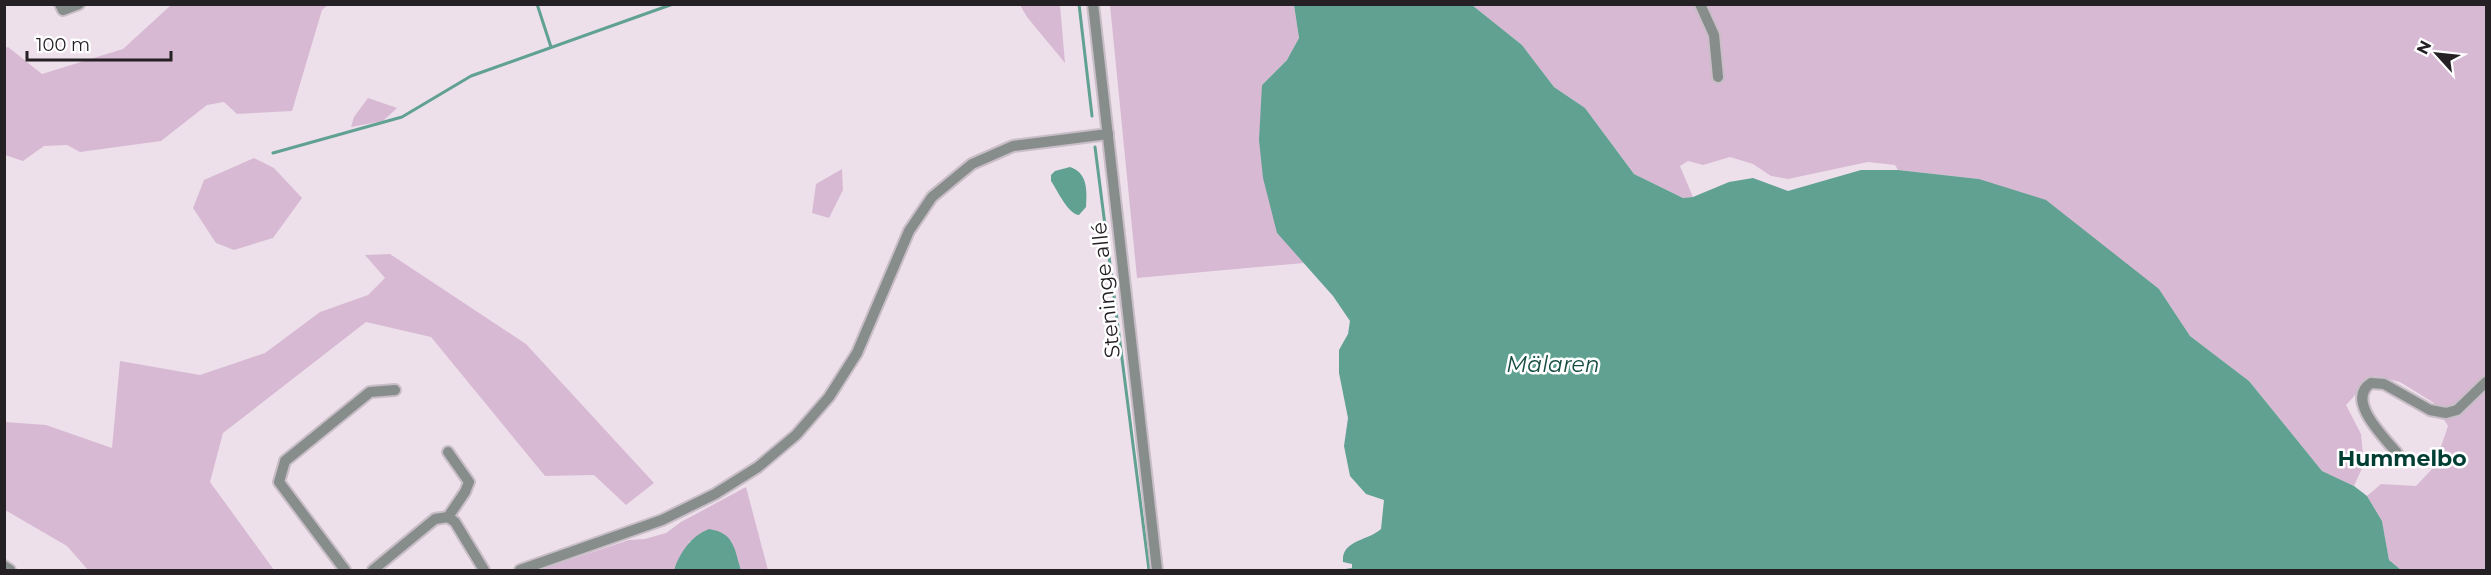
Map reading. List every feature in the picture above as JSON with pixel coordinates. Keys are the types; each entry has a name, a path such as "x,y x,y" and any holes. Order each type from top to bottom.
{"street":[{"path":"60,4 63,10 79,4"},
{"name":"Steninge allé","path":"1093,4 1157,570"},
{"path":"1700,4 1714,35 1718,77"},
{"path":"520,570 662,520 715,494 758,467 796,435 829,397 857,353 909,231 932,197 972,164 1013,146 1108,134"},
{"path":"2397,453 2374,426 2362,403 2360,396 2364,388 2371,383 2384,384 2430,410 2446,413 2457,410 2487,382"},
{"path":"345,570 279,482 281,471 285,461 370,392 395,390"},
{"path":"448,452 469,482 448,517"},
{"path":"373,570 435,519 448,517 455,522 484,570"},
{"path":"4,566 10,570"}],"shaded area":[{"path":"171,5 328,5 322,10 292,111 237,114 224,102 207,105 161,141 80,152 67,145 44,146 23,161 5,155 5,48 8,47 42,74 123,49"},
{"path":"1020,5 1060,5 1065,63 1027,17"},
{"path":"1110,5 1294,5 1299,38 1288,59 1262,85 1277,233 1304,263 1137,278"},
{"path":"1472,5 2486,5 2486,570 2401,570 2389,560 2382,521 2367,496 2381,484 2416,486 2434,467 2448,426 2434,403 2400,382 2375,376 2363,381 2357,393 2346,405 2361,434 2364,464 2354,486 2322,471 2249,381 2190,336 2159,289 1979,179 1898,170 1895,165 1868,162 1788,179 1771,176 1753,164 1730,157 1703,165 1688,161 1680,166 1693,197 1683,198 1634,174 1585,108 1554,87 1522,45"},
{"path":"368,98 397,108 383,121 351,127 354,117"},
{"path":"254,158 274,168 302,198 273,238 234,250 216,243 193,208 204,180"},
{"path":"842,169 843,190 829,218 812,213 816,184"},
{"path":"390,254 526,344 654,483 626,505 594,475 545,476 431,337 366,322 223,433 210,482 274,570 88,570 67,546 5,510 5,422 46,425 112,448 120,361 200,375 265,353 320,312 368,295 385,278 365,255"},
{"path":"746,487 768,570 741,570 731,540 690,541 674,570 539,570 629,540 645,539 666,533 681,522"}],"water":[{"name":"Mälaren","path":"1294,5 1472,5 1522,45 1554,87 1585,108 1634,174 1683,198 1693,197 1729,182 1753,178 1788,191 1861,170 1898,170 1979,179 2046,200 2159,289 2190,336 2249,381 2322,471 2354,486 2367,496 2382,521 2389,560 2401,570 1338,570 1352,568 1352,564 1343,562 1346,549 1381,529 1384,500 1366,494 1350,476 1344,446 1348,418 1339,373 1339,350 1348,334 1350,321 1333,296 1277,233 1263,178 1259,140 1262,85 1287,60 1299,38"},
{"path":"1070,167 1080,174 1085,183 1086,207 1079,215 1067,206 1051,181 1051,175 1055,171"},
{"path":"709,529 718,531 729,538 741,570 674,570 687,545"}],"waterway":[{"path":"537,4 551,47"},
{"path":"273,153 402,117 471,76 673,4"},
{"path":"1079,4 1092,116"},
{"path":"1095,147 1149,570"}],"district":[{"name":"Hummelbo","path":"2402,458"}]}
